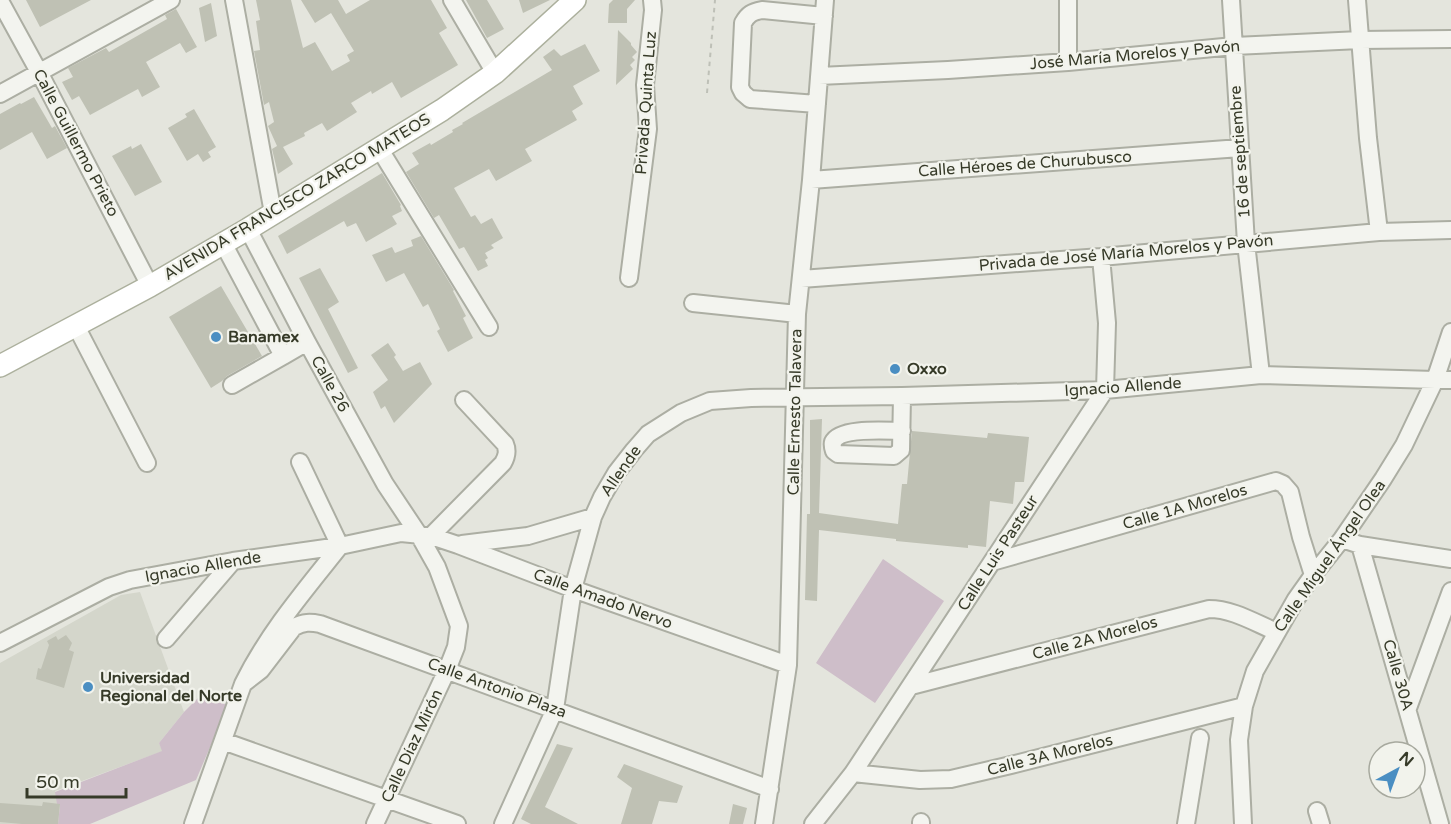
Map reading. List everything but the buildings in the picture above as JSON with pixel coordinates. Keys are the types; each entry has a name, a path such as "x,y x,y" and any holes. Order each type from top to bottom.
{"main road":[{"name":"AVENIDA FRANCISCO ZARCO MATEOS","path":"0,366 150,286 442,110 495,73 575,0"}],"street":[{"path":"0,94 171,0"},
{"path":"234,0 273,213"},
{"path":"452,0 495,73"},
{"name":"Privada Quinta Luz","path":"629,278 648,129 645,85 653,10 652,0"},
{"path":"1068,0 1068,62"},
{"name":"16 de septiembre","path":"1231,0 1246,243 1262,375"},
{"path":"1357,0 1368,138 1379,232"},
{"name":"Calle Guillermo Prieto","path":"0,2 150,286"},
{"path":"817,104 750,99 743,93 740,87 743,23 752,12 762,9 825,8"},
{"name":"Calle Ernesto Talavera","path":"764,824 788,664 797,314 825,8"},
{"name":"José María Morelos y Pavón","path":"819,76 1068,62 1234,46 1360,40 1451,39"},
{"path":"379,148 489,327"},
{"name":"Calle Héroes de Churubusco","path":"811,180 1239,148"},
{"name":"Calle 26","path":"248,229 307,342 386,484 425,536"},
{"name":"Privada de José María Morelos y Pavón","path":"801,279 1101,257 1379,232 1451,230"},
{"path":"223,243 283,356"},
{"path":"1101,257 1107,323 1105,390"},
{"path":"693,303 797,314"},
{"path":"76,326 147,463"},
{"name":"Calle Miguel Ángel Olea","path":"1243,824 1239,740 1244,706 1255,671 1296,599 1383,479 1443,380 1451,332"},
{"path":"232,385 307,342"},
{"name":"Ignacio Allende","path":"795,397 1105,390 1262,375 1443,380"},
{"name":"Calle Luis Pasteur","path":"813,824 853,773 1105,390"},
{"path":"902,396 902,431"},
{"name":"Allende","path":"503,824 555,709 573,589 593,518 616,473 648,434 681,412 710,401 795,397"},
{"path":"425,536 506,458 505,444 464,400"},
{"path":"193,824 243,684 268,639 340,546 300,462"},
{"name":"Calle 1A Morelos","path":"993,562 1276,481 1283,484 1290,492 1313,575"},
{"path":"458,545 528,537 593,518"},
{"name":"Ignacio Allende","path":"0,643 109,587 130,580 233,561 340,546 401,533 425,536"},
{"name":"Calle Amado Nervo","path":"425,536 458,545 573,589 788,664"},
{"name":"Calle Díaz Mirón","path":"375,824 456,647 459,626 425,536"},
{"path":"1342,538 1360,545 1451,559"},
{"name":"Calle 30A","path":"1360,545 1440,824"},
{"path":"166,639 233,561"},
{"path":"1408,708 1451,591"},
{"name":"Calle 2A Morelos","path":"911,686 1209,609 1230,612 1276,632"},
{"name":"Calle Antonio Plaza","path":"243,684 261,670 294,627 310,622 555,709 770,789"},
{"name":"Calle 3A Morelos","path":"853,773 920,780 951,779 1244,706"},
{"path":"1186,824 1200,738"},
{"path":"223,741 457,824"}],"path":[{"path":"707,93 715,0"}],"shaded area":[{"path":"883,559 944,601 875,703 816,663"},
{"name":"Universidad Regional del Norte","path":"140,592 184,712 159,743 163,751 55,791 60,804 58,824 0,824 0,663 121,595"},
{"path":"200,696 228,705 196,780 90,824 58,824 60,805 57,804 55,792 162,751 159,743"}],"place":[{"name":"Banamex","path":"216,337"},
{"name":"Oxxo","path":"895,369"},
{"name":"Universidad Regional del Norte","path":"88,687"}]}
